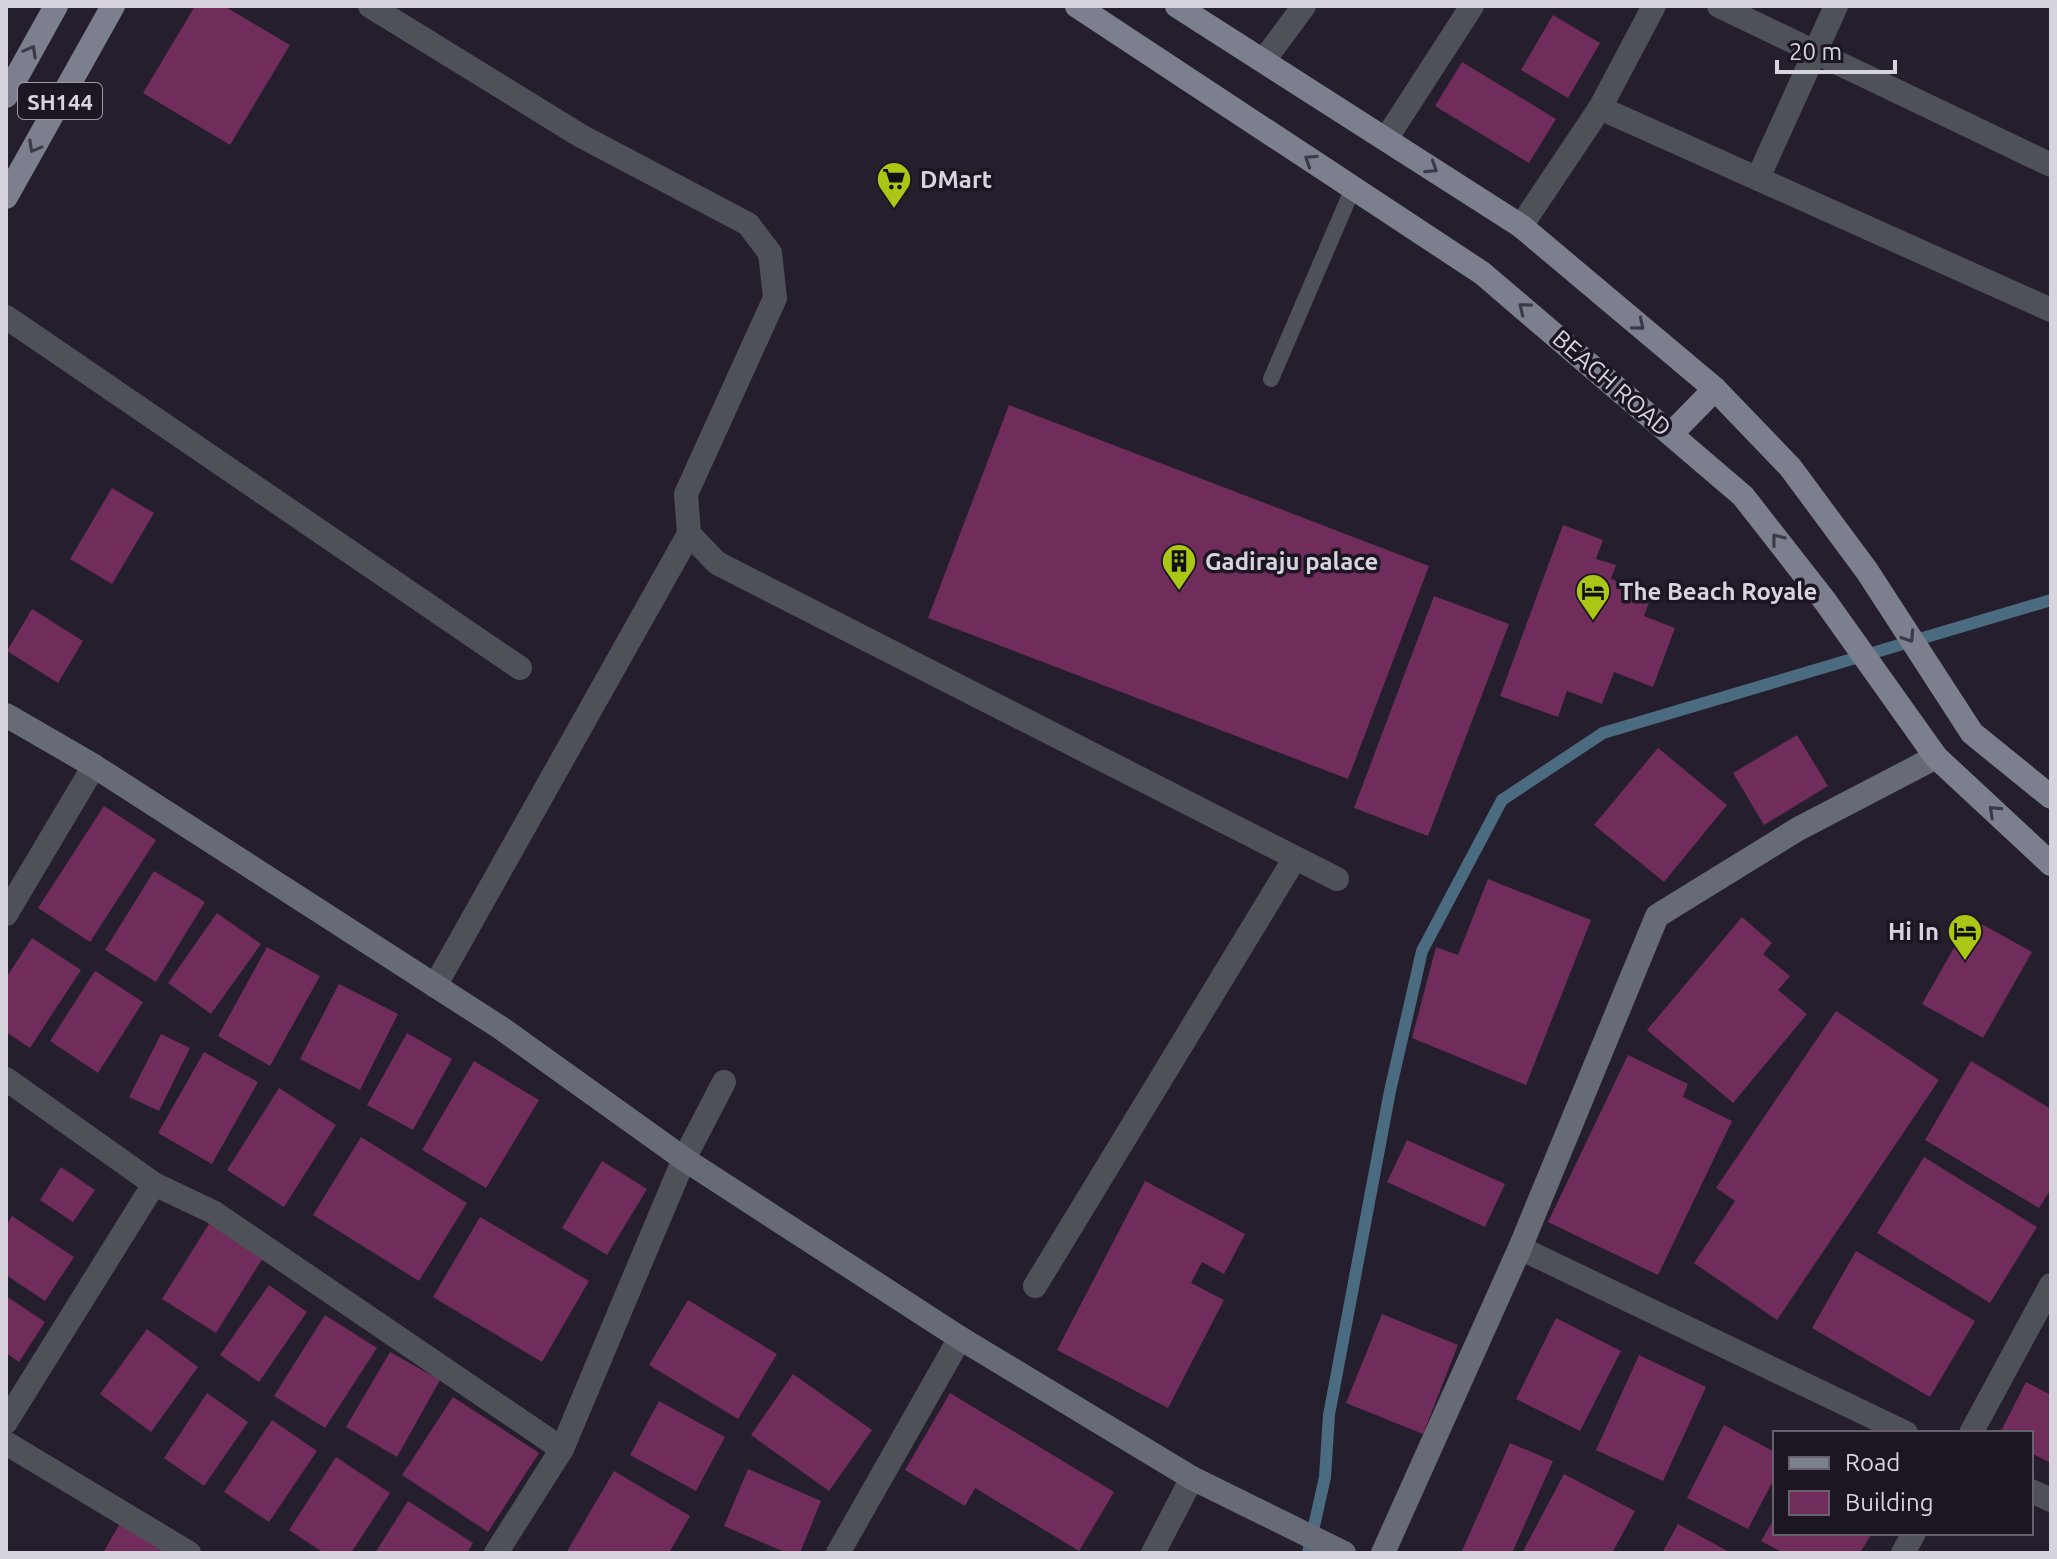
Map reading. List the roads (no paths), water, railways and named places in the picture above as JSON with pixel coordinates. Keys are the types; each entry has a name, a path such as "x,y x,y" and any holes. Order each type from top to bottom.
{"main road":[{"name":"SH144","path":"6,96 56,6"},
{"name":"SH144","path":"6,197 113,6"},
{"name":"BEACH ROAD","path":"1077,6 1482,273 1743,496 1825,601 1936,757 2051,864"},
{"path":"1177,6 1521,226 1715,389 1790,467 1867,571 1972,733 2051,797"},
{"path":"1671,434 1715,389"}],"street":[{"path":"370,6 581,136 748,224 770,253 775,298 686,494 689,534 435,986"},
{"path":"1264,60 1304,6"},
{"path":"1386,139 1472,6"},
{"path":"1521,226 1600,108 1654,6"},
{"path":"1719,6 2051,165"},
{"path":"1758,178 1836,6"},
{"path":"1600,108 2051,310"},
{"path":"6,317 520,668"},
{"path":"689,534 717,563 1337,879"},
{"path":"6,715 94,766 501,1028 684,1159 960,1338 1192,1478 1340,1551"},
{"path":"1383,1553 1520,1248 1657,916 1798,829 1936,757"},
{"path":"6,914 94,766"},
{"path":"1035,1286 1295,858"},
{"path":"6,1079 154,1184 213,1212 562,1449"},
{"path":"496,1553 562,1449 684,1159 724,1082"},
{"path":"6,1422 154,1184"},
{"path":"1520,1248 1902,1431"},
{"path":"1972,1431 2051,1285"},
{"path":"838,1553 960,1338"},
{"path":"6,1443 189,1553"},
{"path":"1153,1553 1192,1478"},
{"path":"1903,1553 1913,1535"}],"lane":[{"path":"1271,379 1353,188"}],"waterway":[{"path":"1308,1553 1325,1477 1329,1415 1390,1091 1422,951 1502,800 1603,733 2051,600"}],"place":[{"name":"DMart","path":"894,210"},
{"name":"Gadiraju palace","path":"1179,592"},
{"name":"The Beach Royale","path":"1593,622"},
{"name":"Hi In","path":"1965,962"}]}
